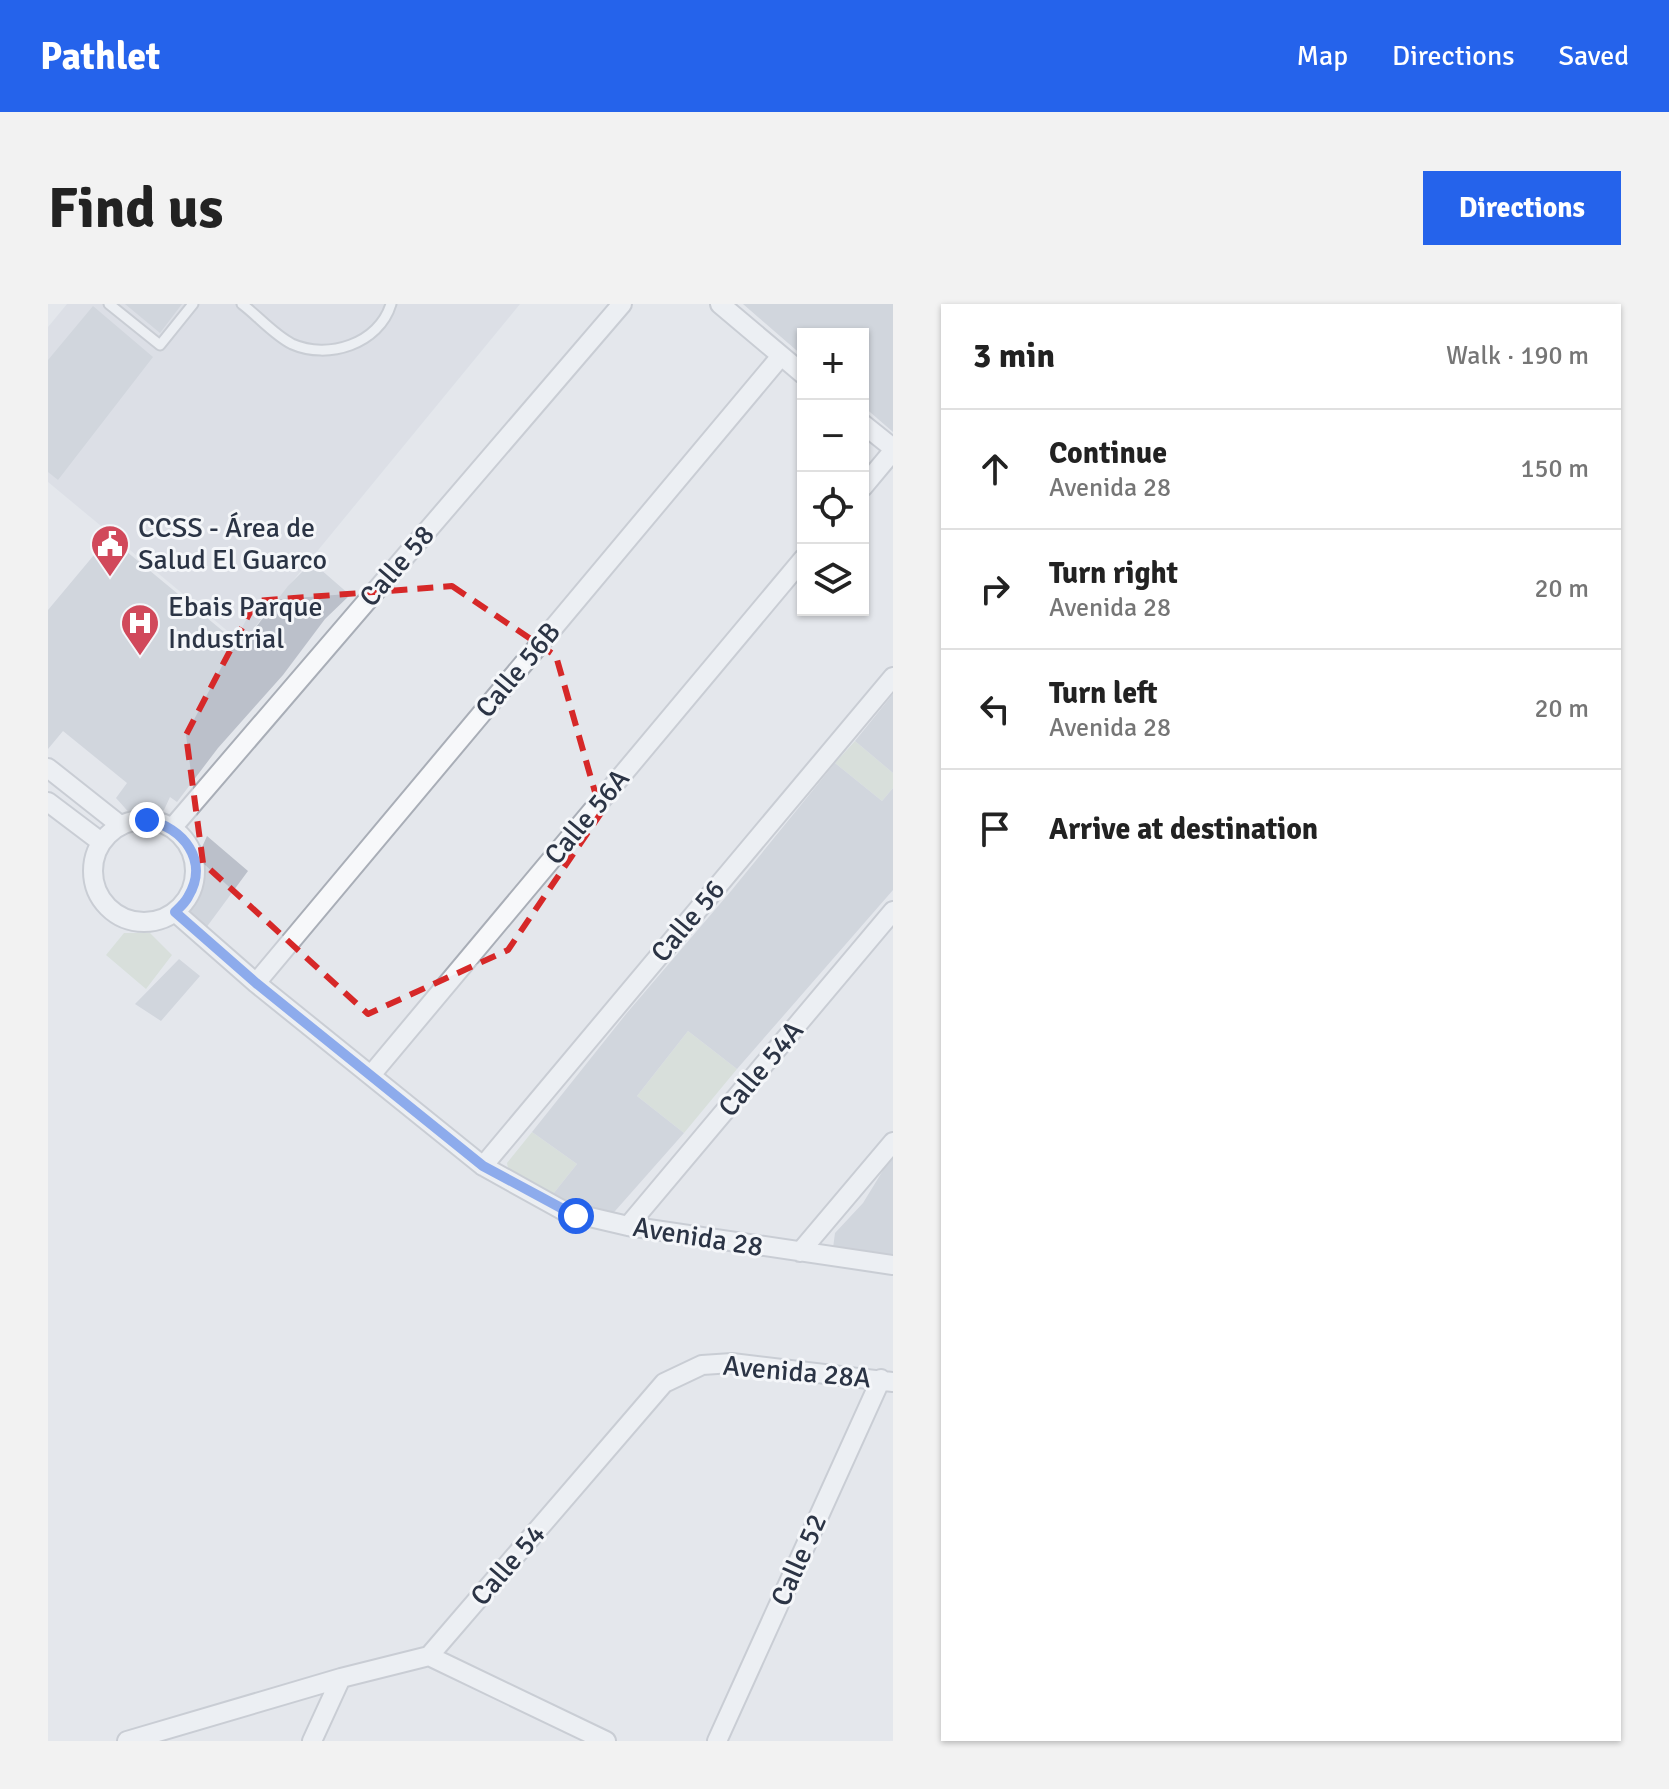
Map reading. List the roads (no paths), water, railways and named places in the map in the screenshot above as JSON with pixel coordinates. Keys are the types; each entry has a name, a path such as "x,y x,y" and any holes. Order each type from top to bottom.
{"street":[{"name":"Calle 58","path":"172,828 622,304"},
{"path":"720,304 797,369"},
{"name":"Calle 56B","path":"256,983 781,356"},
{"path":"869,429 893,450 869,480"},
{"name":"Calle 56A","path":"371,1075 797,566"},
{"name":"Calle 56","path":"483,1166 893,677"},
{"path":"48,768 120,825"},
{"path":"48,802 101,842"},
{"path":"147,820 172,828 186,841 194,859 195,879 188,897 175,912 159,920 141,922 124,918 109,908 98,893 93,876 94,859 101,842 120,825 147,820"},
{"name":"Calle 54A","path":"628,1226 893,911"},
{"name":"Avenida 28","path":"175,912 256,983 483,1166 564,1211 628,1226 893,1265"},
{"path":"800,1252 893,1142"},
{"name":"Avenida 28A","path":"702,1365 732,1363 887,1381"},
{"name":"Calle 54","path":"429,1656 664,1383 702,1365"},
{"name":"Calle 52","path":"717,1741 887,1381"},
{"path":"127,1741 341,1678 429,1656 581,1736 606,1741"},
{"path":"312,1741 341,1678"}],"lane":[{"path":"109,304 160,345 193,304"},
{"path":"242,304 289,343 311,350 332,350 357,344 388,314 391,304"}],"place":[{"name":"CCSS - Área de Salud El Guarco","path":"110,578"},
{"name":"Ebais Parque Industrial","path":"140,657"}]}
